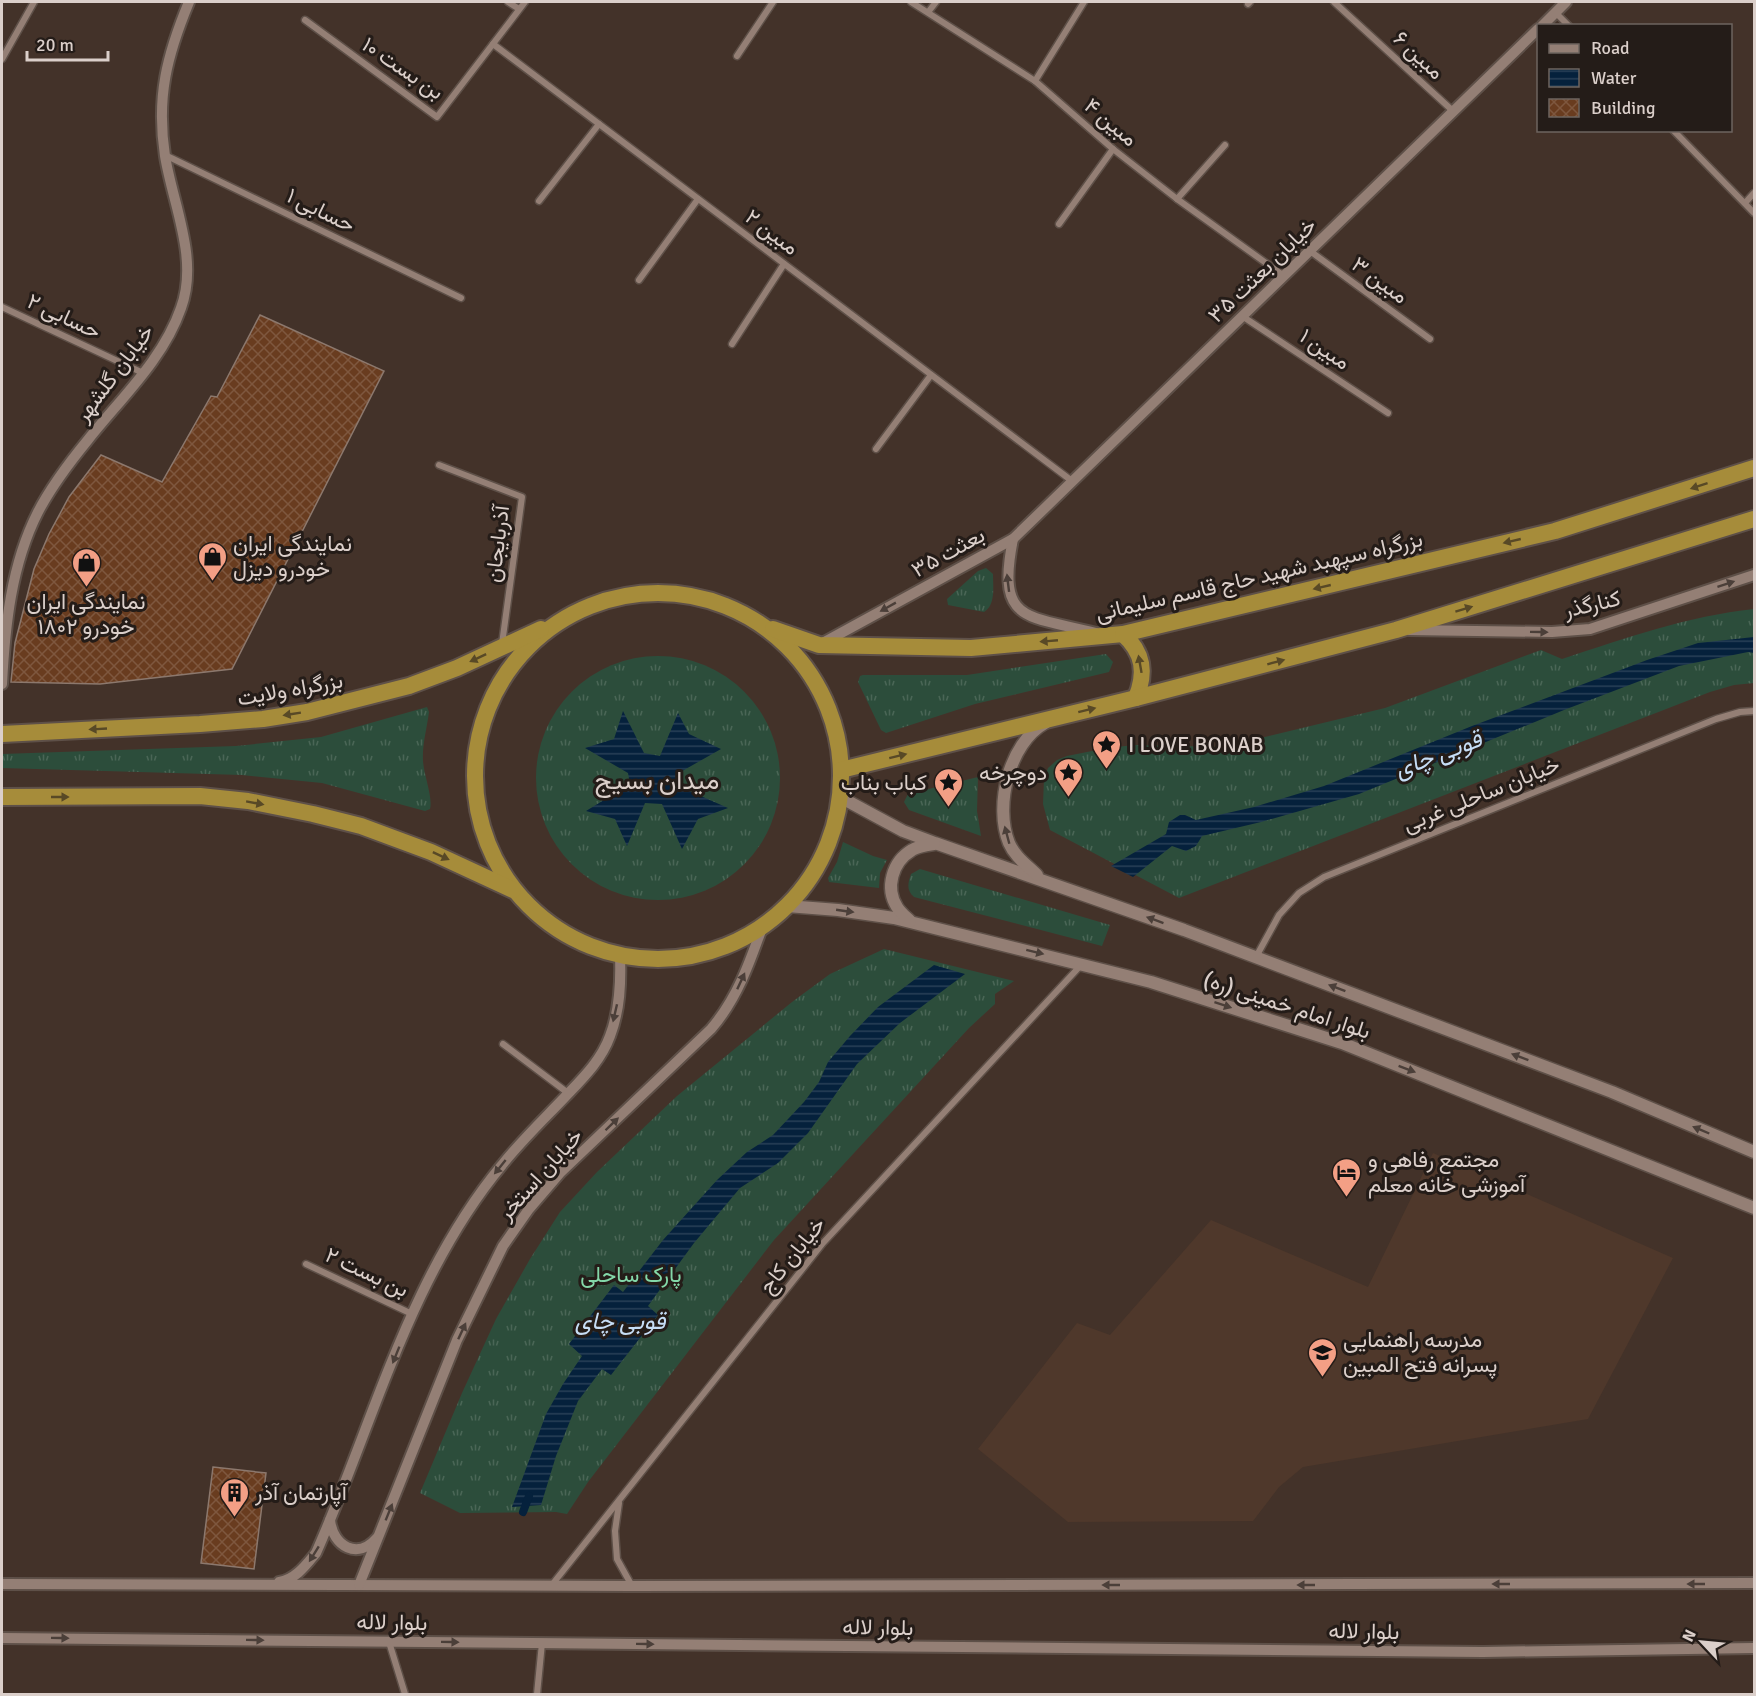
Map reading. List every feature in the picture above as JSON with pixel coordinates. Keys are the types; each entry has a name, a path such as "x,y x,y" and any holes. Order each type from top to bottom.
{"highway":[{"name":"بزرگراه سپهبد شهید حاج قاسم سلیمانی","path":"764,626 819,645 971,648 1123,634 1555,531 1755,468"},
{"path":"841,770 1136,698 1396,630 1755,519"},
{"path":"645,593 672,593 698,597 723,604 764,626 790,649 807,670 821,693 838,743 841,770 840,797 833,827 822,856 807,882 787,906 739,940 712,951 685,957 656,959 620,956 562,933 529,907 515,891 493,857 480,820 475,780 478,741 490,703 510,669 536,639 569,616 593,604 619,597 645,593"},
{"name":"بزرگراه ولایت","path":"2,734 200,724 263,719 307,712 409,686 457,668 569,616"},
{"path":"1123,634 1138,652 1143,668 1142,683 1136,698"},
{"path":"2,797 200,796 259,803 361,826 431,852 515,891"}],"main road":[{"path":"1042,880 1018,857 1010,844 1004,826 1004,791 1014,758 1034,729 1056,718"},
{"name":"بلوار امام خمینی (ره)","path":"840,797 903,831 1256,957 1612,1092 1755,1152"},
{"path":"911,922 898,909 892,896 891,882 894,868 914,848 935,843"},
{"name":"بلوار امام خمینی (ره)","path":"787,906 838,910 911,922 1150,982 1342,1043 1755,1208"}],"street":[{"path":"2,59 34,2"},
{"name":"خیابان گلشهر","path":"2,684 12,590 23,550 38,513 86,441 143,373 165,340 181,308 188,270 165,155 162,100 173,40 189,2"},
{"path":"508,2 519,9"},
{"path":"493,44 525,2"},
{"path":"737,56 773,2"},
{"name":"مبین ۴","path":"911,2 929,11 1035,81 1113,149 1284,276"},
{"path":"929,11 936,2"},
{"path":"1035,81 1084,2"},
{"name":"مبین ۶","path":"1334,2 1453,111"},
{"name":"خیابان بعثت ۳۵","path":"1543,24 1566,2"},
{"path":"1555,12 1567,24"},
{"name":"بن بست ۱۰","path":"304,20 437,117 493,44"},
{"name":"خیابان بعثت ۳۵","path":"1013,539 1537,30"},
{"name":"مبین ۲","path":"493,44 1072,481"},
{"path":"539,201 599,124"},
{"path":"1675,132 1755,213"},
{"path":"1178,199 1225,146"},
{"path":"1059,224 1113,149"},
{"name":"حسابی ۱","path":"165,155 461,298"},
{"path":"1745,203 1755,193"},
{"path":"639,280 698,199"},
{"name":"مبین ۳","path":"1310,251 1430,339"},
{"path":"732,344 784,264"},
{"name":"حسابی ۲","path":"2,307 143,373"},
{"name":"مبین ۱","path":"1242,316 1388,413"},
{"path":"876,448 931,375"},
{"name":"آذربایجان","path":"439,465 522,497 502,647"},
{"name":"بعثت ۳۵","path":"1013,539 1007,569 1007,588 1014,605 1024,615 1106,635"},
{"name":"بعثت ۳۵","path":"819,645 1013,539"},
{"name":"کنارگذر","path":"1396,630 1552,632 1590,629 1755,575"},
{"name":"خیابان ساحلی غربی","path":"1256,957 1279,915 1299,893 1324,877 1716,719 1740,712 1755,711"},
{"name":"خیابان استخر","path":"359,1585 457,1340 503,1246 529,1209 560,1173 703,1037 724,1014 747,969 763,925"},
{"name":"خیابان استخر","path":"243,1585 284,1582 302,1570 316,1553 412,1314 437,1261 471,1205 501,1166 599,1059 610,1035 621,992 620,956"},
{"name":"خیابان کاج","path":"551,1586 823,1243 1082,964"},
{"path":"503,1044 568,1093"},
{"name":"بن بست ۲","path":"306,1263 412,1314"},
{"path":"619,1502 615,1531 617,1559 632,1586"},
{"path":"330,1520 334,1536 346,1547 355,1550 371,1545 379,1535"},
{"name":"بلوار لاله","path":"2,1584 632,1586 1755,1583"},
{"name":"بلوار لاله","path":"2,1638 1483,1652 1755,1648"},
{"path":"389,1642 405,1695"},
{"path":"537,1695 542,1643"}],"shaded area":[{"name":"مدرسه راهنمایی پسرانه فتح المبین","path":"1433,1153 1673,1258 1588,1419 1303,1467 1279,1487 1253,1521 1068,1522 978,1449 1077,1323 1110,1335 1211,1220 1368,1287"}],"green space":[{"path":"986,568 993,574 993,595 988,609 984,612 948,605 947,599 978,571"},
{"path":"1754,609 1754,683 1734,685 1710,692 1179,898 1050,830 1043,804 1044,779 1048,768 1057,760 1067,756 1135,745 1224,747 1385,708 1541,650 1562,659 1681,622"},
{"path":"1106,654 1113,662 1109,672 975,704 886,733 881,730 858,682 860,676 863,675 967,675"},
{"name":"میدان بسیج","path":"646,656 670,656 693,661 716,670 736,684 752,700 771,731 778,754 780,778 778,802 766,836 752,856 736,872 716,886 693,895 670,900 646,900 623,895 600,886 580,872 564,856 550,836 541,813 536,790 536,766 541,743 550,720 564,700 580,684 600,670 623,661"},
{"path":"427,707 429,712 423,761 431,804 430,809 425,811 322,783 242,775 2,768 2,754 236,746 321,737"},
{"path":"978,777 977,811 981,836 909,810 904,802 908,794"},
{"path":"843,842 887,860 880,873 879,888 829,882 828,878 837,862"},
{"path":"920,869 1110,925 1102,946 914,897 908,886 909,880 911,874"},
{"name":"پارک ساحلی","path":"884,949 1014,981 995,994 995,1004 969,1028 774,1240 588,1482 567,1514 556,1512 460,1513 420,1493 496,1319 560,1212 597,1172 677,1096 792,1002 830,974"}],"water":[{"name":"قوبی چای","path":"1754,637 1754,653 1748,652 1679,666 1564,710 1359,794 1202,836 1196,846 1186,851 1172,846 1133,877 1111,866 1166,834 1169,822 1180,815 1196,820 1254,807 1324,786 1472,726 1647,660 1698,643"},
{"path":"623,711 644,753 660,756 678,713 689,734 721,749 677,774 678,786 728,808 698,819 682,849 662,804 645,803 627,846 615,819 586,811 630,784 628,773 585,748 614,739"},
{"name":"قوبی چای","path":"934,965 965,974 900,1023 857,1064 808,1133 778,1163 740,1188 694,1243 648,1306 658,1315 611,1375 602,1369 578,1401 556,1456 541,1505 512,1507 546,1414 582,1356 569,1344 614,1285 623,1292 663,1240 717,1180 747,1152 773,1135 804,1102 819,1082 828,1062 850,1036 878,1007"}],"building":[{"name":"نمایندگی ایران خودرو دیزل","path":"260,315 384,371 232,669 100,684 11,682 15,643 34,569 49,534 69,497 101,455 162,482 211,396 217,397"},
{"name":"آپارتمان آذر","path":"213,1467 266,1473 254,1569 201,1563"}],"waterway":[{"name":"قوبی چای","path":"523,1512 529,1496"}],"place":[{"name":"نمایندگی ایران خودرو دیزل","path":"212,582"},
{"name":"نمایندگی ایران خودرو ۱۸۰۲","path":"86,588"},
{"name":"I LOVE BONAB","path":"1107,770"},
{"name":"دوچرخه","path":"1068,798"},
{"name":"کباب بناب","path":"948,808"},
{"name":"مجتمع رفاهی و آموزشی خانه معلم","path":"1347,1198"},
{"name":"مدرسه راهنمایی پسرانه فتح المبین","path":"1322,1378"},
{"name":"آپارتمان آذر","path":"234,1518"}],"district":[{"name":"میدان بسیج","path":"657,781"}]}
